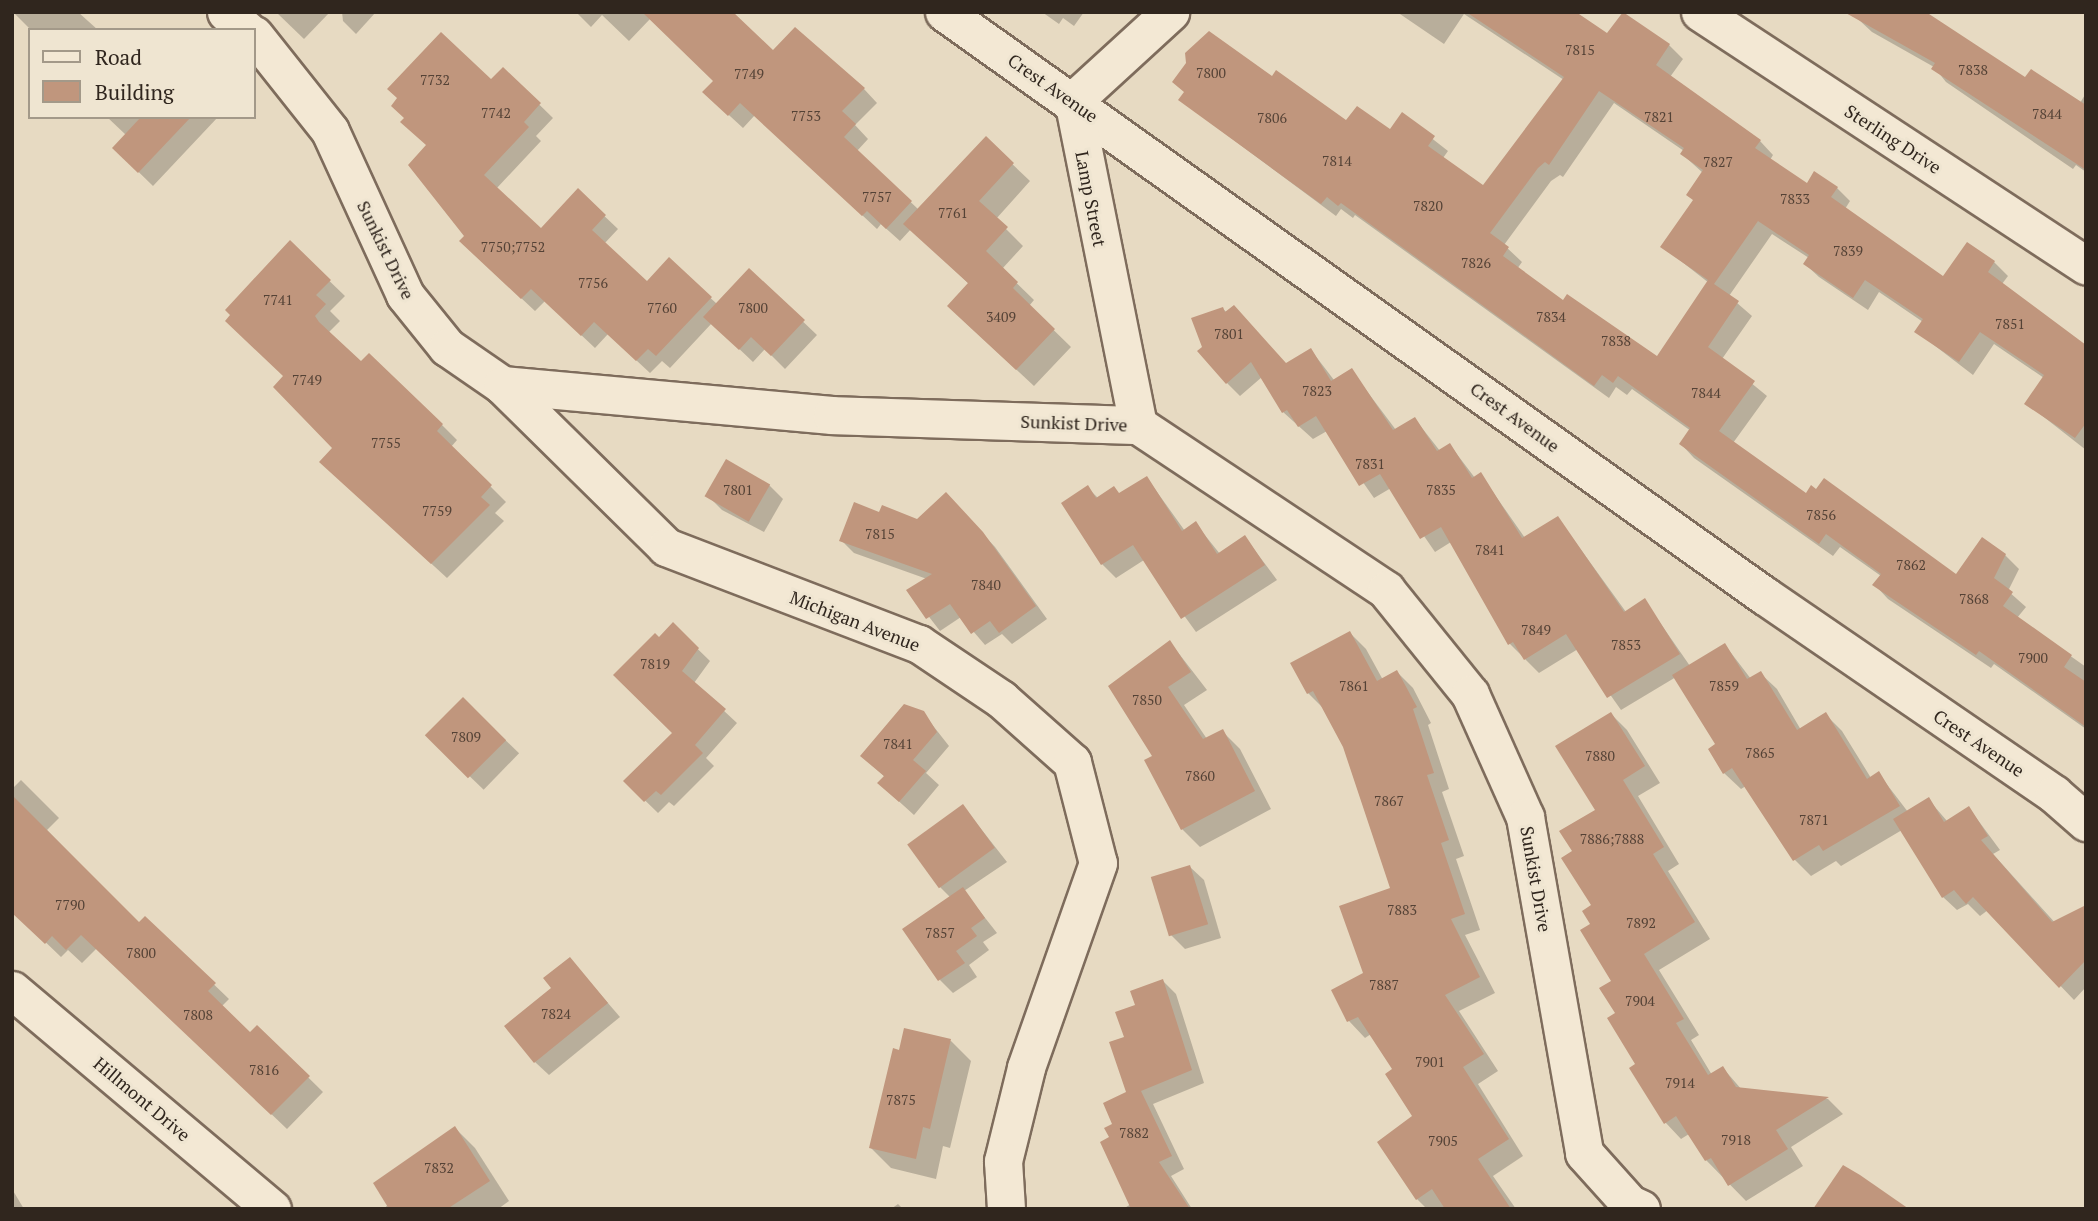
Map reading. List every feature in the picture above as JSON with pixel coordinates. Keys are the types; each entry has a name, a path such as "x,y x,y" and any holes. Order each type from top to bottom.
{"street":[{"path":"226,12 245,28"},
{"name":"Crest Avenue","path":"944,12 1073,101 1765,596 2054,794 2086,822"},
{"path":"1073,101 1170,12"},
{"name":"Sterling Drive","path":"1700,12 2086,266"},
{"name":"Sunkist Drive","path":"256,38 330,131 405,295 447,347 502,385 832,415 1138,425 1386,590 1470,694 1525,817 1584,1153 1630,1203 1641,1209"},
{"name":"Lamp Street","path":"1073,101 1138,425"},
{"name":"Michigan Avenue","path":"502,385 666,547 919,644 1001,699 1072,762 1098,863 1026,1068 1003,1161 1006,1209"},
{"name":"Hillmont Drive","path":"12,990 272,1209"}],"building":[{"path":"642,12 733,12 773,50 795,27 865,88 842,111 856,124 844,137 912,201 886,229 867,211 862,216 740,103 728,116 702,92 713,81"},
{"path":"1466,12 1576,12 1607,33 1623,12 1670,44 1656,65 1761,140 1755,148 1807,183 1814,171 1838,187 1831,197 1943,276 1967,242 1995,261 1988,272 2086,345 2086,423 2075,438 2024,404 2044,375 1980,332 1959,362 1914,332 1923,319 1865,280 1853,298 1803,264 1809,255 1758,221 1714,284 1739,301 1708,347 1755,381 1719,431 1806,493 1811,485 1816,489 1824,478 1956,574 1982,537 2006,554 1994,578 2013,592 2003,606 2072,655 2064,667 2086,682 2086,727 1979,651 1976,655 1872,585 1881,574 1826,534 1819,544 1679,444 1690,428 1618,376 1613,383 1602,375 1594,386 1341,203 1338,206 1327,197 1321,204 1178,100 1184,92 1172,82 1186,63 1185,53 1209,31 1272,76 1276,70 1346,120 1357,106 1390,129 1402,112 1435,136 1428,146 1483,185 1564,77","holes":["1599,91 1684,148 1680,154 1703,170 1686,195 1693,200 1660,247 1708,280 1657,356 1567,294 1563,300 1503,256 1509,247 1490,233 1538,168 1545,162 1549,165"]},
{"path":"1844,12 1926,12 2025,77 2031,69 2086,105 2086,170 1931,69 1935,63"},
{"path":"441,32 491,79 503,67 541,103 524,122 529,127 484,175 541,228 578,188 606,215 592,230 647,281 669,257 712,297 656,356 648,349 636,361 594,322 581,336 531,289 521,299 459,241 464,236 408,165 426,145 400,122 404,118 391,106 397,98 387,89"},
{"path":"139,119 189,119 138,173 112,148"},
{"path":"986,136 1014,163 979,201 1008,227 986,251 1018,282 1013,288 1055,329 1016,370 947,306 968,283 903,224"},
{"path":"290,240 331,280 316,295 326,304 315,316 319,322 361,361 369,353 443,424 437,431 492,485 481,497 490,505 431,564 319,462 332,448 273,387 283,376 225,321 230,315 225,310"},
{"path":"749,268 805,320 771,356 751,337 739,350 703,317"},
{"path":"1234,305 1286,363 1311,348 1331,381 1352,368 1393,430 1415,417 1437,451 1450,443 1472,478 1481,472 1522,538 1558,516 1624,612 1645,598 1680,654 1607,698 1566,634 1524,660 1513,642 1508,645 1441,527 1420,539 1380,474 1359,486 1316,416 1298,427 1287,410 1282,413 1251,362 1226,384 1197,351 1202,347 1191,318 1223,307 1225,312"},
{"path":"726,459 770,484 749,522 704,496"},
{"path":"1147,476 1182,531 1196,521 1217,554 1245,535 1265,565 1181,619 1133,545 1101,565 1061,503 1088,485 1096,498 1114,486 1119,493"},
{"path":"946,492 983,532 1036,606 999,633 990,621 971,634 950,604 926,619 906,590 932,574 839,541 854,502 879,512 882,505 917,519"},
{"path":"673,622 699,648 682,671 726,709 695,745 703,753 661,795 656,791 644,802 623,781 672,733 613,675 655,633 659,637"},
{"path":"1350,631 1377,681 1397,670 1417,707 1413,709 1434,773 1427,775 1449,840 1441,843 1465,914 1451,919 1480,977 1445,995 1484,1054 1463,1067 1509,1139 1478,1159 1511,1209 1445,1209 1432,1189 1416,1200 1377,1142 1412,1116 1385,1074 1392,1069 1358,1017 1347,1022 1331,990 1363,973 1339,906 1390,888 1343,747 1313,691 1307,694 1290,663"},
{"path":"1170,640 1191,672 1168,687 1203,739 1223,729 1255,791 1181,830 1144,760 1152,756 1108,686"},
{"path":"1725,643 1747,679 1761,671 1797,730 1826,712 1867,779 1879,771 1900,806 1823,851 1819,845 1793,861 1732,768 1723,774 1708,749 1715,744 1672,675"},
{"path":"463,697 506,740 468,778 425,735"},
{"path":"904,704 924,711 937,732 913,760 926,771 899,802 877,783 884,776 860,756"},
{"path":"1611,712 1645,766 1623,780 1664,847 1653,854 1695,922 1644,954 1684,1019 1676,1023 1708,1075 1723,1066 1736,1087 1829,1097 1776,1130 1788,1149 1728,1186 1711,1158 1705,1161 1676,1116 1664,1124 1629,1068 1635,1064 1607,1018 1615,1013 1599,988 1611,981 1580,930 1590,924 1582,911 1591,905 1561,858 1572,851 1559,831 1595,810 1555,746"},
{"path":"12,795 139,922 145,916 216,983 208,991 250,1032 257,1025 310,1076 271,1115 81,935 66,950 52,936 45,944 12,913"},
{"path":"1929,797 1944,822 1969,806 1988,836 1981,840 2052,922 2086,905 2086,960 2059,988 1973,897 1966,904 1954,890 1942,898 1893,819"},
{"path":"963,804 995,848 939,888 907,845"},
{"path":"1190,865 1208,924 1169,936 1151,877"},
{"path":"963,887 985,918 971,928 977,936 956,951 965,963 938,981 902,929"},
{"path":"570,957 608,1003 534,1063 504,1026 551,988 543,978"},
{"path":"1163,979 1192,1070 1141,1091 1172,1156 1159,1162 1190,1209 1131,1209 1100,1142 1109,1137 1104,1128 1112,1124 1103,1103 1126,1092 1109,1042 1124,1037 1115,1012 1135,1005 1130,991"},
{"path":"904,1028 951,1039 930,1129 923,1127 916,1159 869,1148 893,1048 899,1050"},
{"path":"455,1126 490,1181 447,1209 389,1209 373,1183"},
{"path":"1843,1165 1860,1175 1909,1209 1813,1209"}]}
